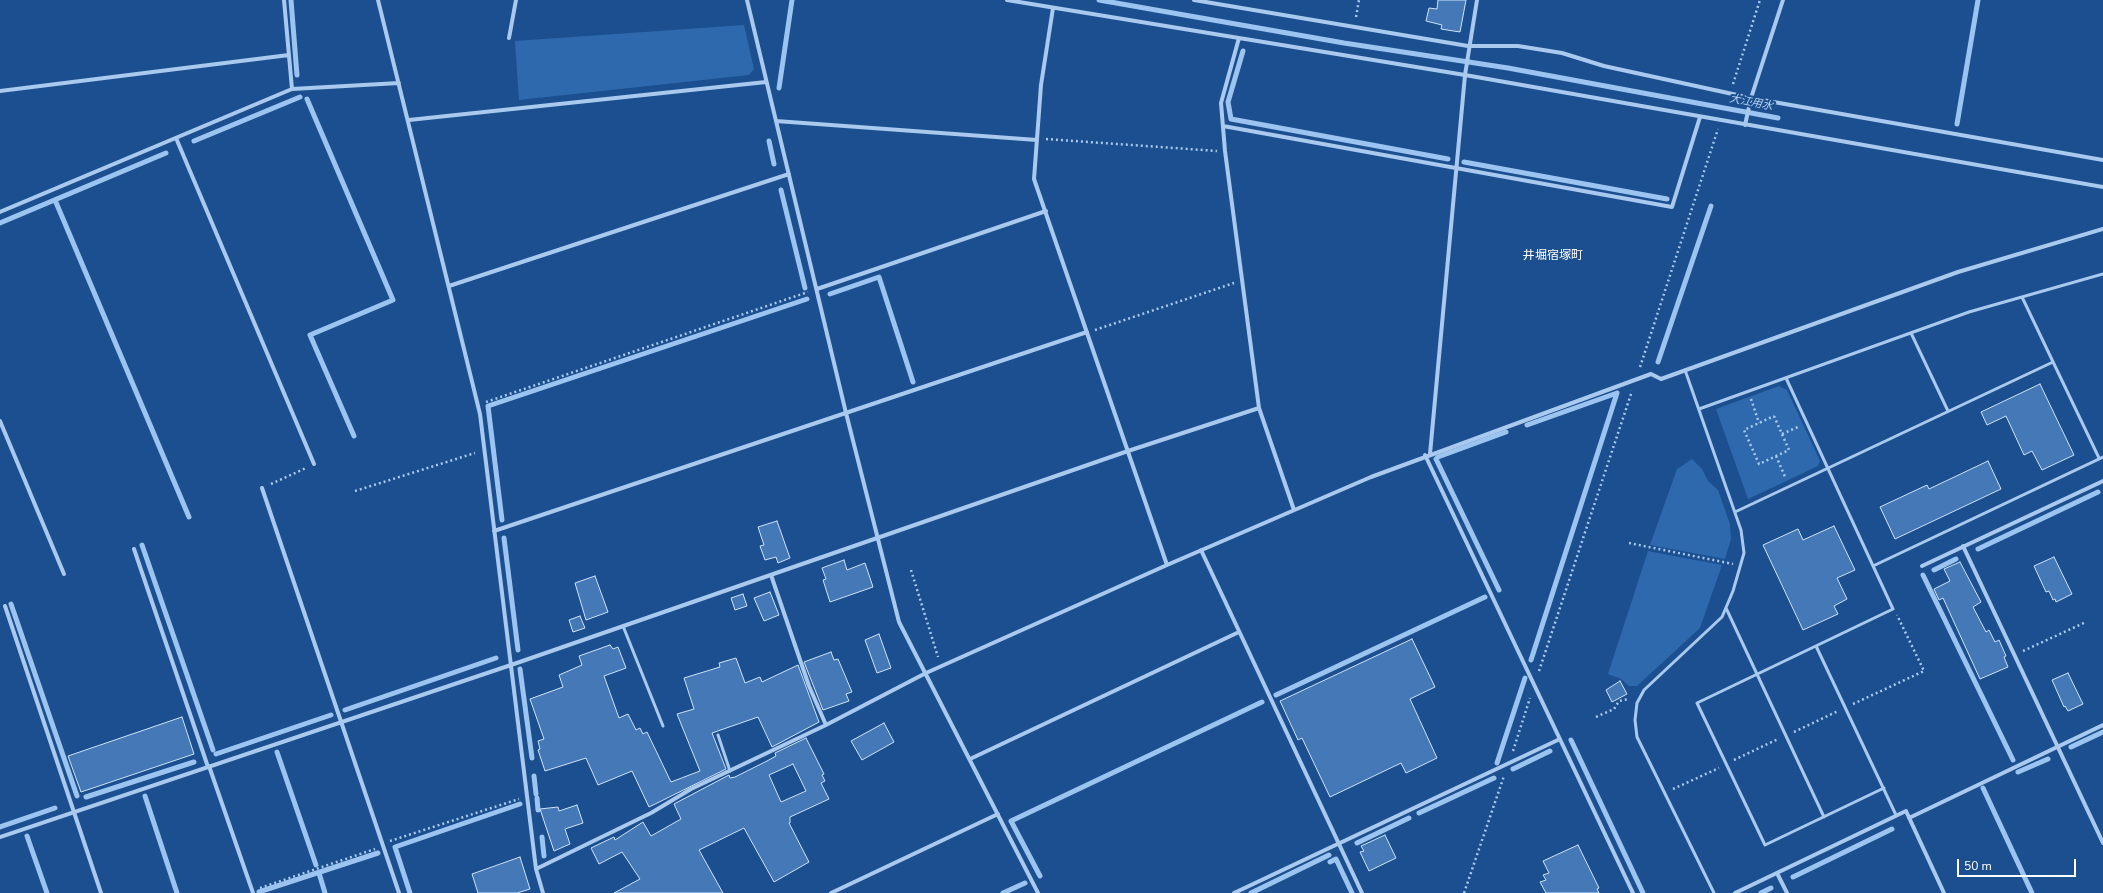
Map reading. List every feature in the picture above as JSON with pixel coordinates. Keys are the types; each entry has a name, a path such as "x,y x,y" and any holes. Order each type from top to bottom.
{"street":[{"path":"284,0 292,89"},
{"path":"378,0 409,120 477,405 484,450 536,869 543,893"},
{"path":"509,38 516,0"},
{"path":"746,0 846,413 899,622 1038,893"},
{"path":"1007,0 1464,75 2103,187"},
{"path":"1194,0 1468,46 1518,46 1562,53 1604,66 1751,98 2103,160"},
{"path":"1477,0 1464,75 1428,454 1632,893"},
{"path":"1745,125 1751,98 1783,0"},
{"path":"1053,8 1041,85 1034,179 1167,565"},
{"path":"1239,38 1221,103 1225,151 1259,408 1294,510"},
{"path":"0,91 289,55"},
{"path":"409,120 766,82"},
{"path":"0,212 292,89 399,83"},
{"path":"1223,126 1672,207 1700,117"},
{"path":"776,121 1037,139"},
{"path":"176,138 314,464"},
{"path":"448,286 789,174"},
{"path":"816,290 1046,211"},
{"path":"536,869 652,813 691,789 826,725 926,673 1201,550 1428,454 1651,374 1660,379 1958,272 2103,229"},
{"path":"494,531 1087,332"},
{"path":"0,837 511,665 1128,451 1259,408"},
{"path":"0,421 64,574"},
{"path":"1922,566 2103,481"},
{"path":"262,488 399,893"},
{"path":"1963,546 2103,842"},
{"path":"134,549 252,892"},
{"path":"1201,550 1362,893"},
{"path":"771,575 809,686 826,725"},
{"path":"4,606 101,893"},
{"path":"970,759 1239,632"},
{"path":"1909,818 2103,725"},
{"path":"1234,893 1560,739"},
{"path":"1735,893 1906,811 1944,893"},
{"path":"831,893 998,814"},
{"path":"1777,873 1787,893"}],"lane":[{"path":"1699,409 1969,312 2103,274"},
{"path":"2022,297 2099,458"},
{"path":"1911,333 1948,411"},
{"path":"1735,512 2053,362"},
{"path":"1685,370 1741,530 1744,553 1722,617 1644,690 1639,700 1635,720 1638,737 1714,893"},
{"path":"1786,378 1893,609 1698,703 1764,844 1884,788"},
{"path":"1873,566 2103,457"},
{"path":"1726,608 1824,816"},
{"path":"623,626 663,726"},
{"path":"1816,646 1896,815"},
{"path":"718,735 730,771"}],"path":[{"path":"1354,27 1359,0"},
{"path":"1730,93 1760,0"},
{"path":"1464,893 1636,380 1720,120"},
{"path":"1037,139 1225,151"},
{"path":"1087,332 1242,281"},
{"path":"477,405 816,290"},
{"path":"1748,391 1759,423"},
{"path":"1774,416 1789,450 1759,464 1744,430 1759,423 1774,416"},
{"path":"1782,434 1807,423"},
{"path":"355,491 484,450"},
{"path":"1776,456 1789,486"},
{"path":"262,488 314,464"},
{"path":"1629,543 1740,565"},
{"path":"911,570 940,667"},
{"path":"1665,793 1924,671 1893,609"},
{"path":"2014,655 2086,622"},
{"path":"1596,717 1614,709 1618,701 1624,699 1639,700"},
{"path":"252,892 383,845 527,797"}],"shaded area":[{"path":"744,25 754,69 749,75 519,100 515,41"},
{"path":"1779,386 1787,390 1820,461 1818,466 1748,499 1716,409"},
{"path":"1692,459 1702,469 1708,481 1718,490 1730,524 1731,539 1725,559 1650,545 1677,469"},
{"path":"1648,551 1722,565 1700,628 1637,686 1629,686 1621,679 1608,674"}],"building":[{"path":"1438,0 1466,0 1460,32 1441,29 1442,25 1426,21 1429,8 1437,9"},
{"path":"2040,384 2074,455 2042,470 2032,451 2024,455 2006,416 1987,425 1981,412"},
{"path":"1988,461 2001,489 1895,539 1880,507 1927,485 1929,489"},
{"path":"777,521 790,558 778,563 776,557 765,560 760,546 764,545 758,527"},
{"path":"1834,526 1855,570 1837,578 1847,599 1834,606 1838,614 1803,630 1763,545 1798,529 1803,540"},
{"path":"2054,557 2072,594 2056,602 2055,599 2053,600 2049,591 2046,592 2034,566"},
{"path":"844,560 847,570 865,563 873,587 830,602 823,580 826,579 822,568"},
{"path":"1960,562 1981,602 1973,607 1986,632 1989,630 1995,642 1999,640 2006,656 2004,657 2008,667 1980,679 1943,598 1939,600 1934,589 1950,581 1944,569"},
{"path":"595,576 608,612 586,620 575,583"},
{"path":"770,592 779,615 764,621 754,598"},
{"path":"743,594 747,606 735,610 731,598"},
{"path":"580,616 585,628 573,632 569,620"},
{"path":"879,634 891,668 877,673 865,640"},
{"path":"1412,639 1435,687 1410,699 1437,758 1406,773 1401,763 1330,797 1302,738 1298,740 1280,701"},
{"path":"610,645 613,649 618,647 626,668 604,676 619,718 628,714 636,730 640,728 643,734 647,732 671,782 700,771 677,714 694,709 684,678 720,667 719,663 736,658 745,683 760,677 762,682 798,665 819,722 772,747 758,717 712,733 726,769 649,807 632,771 598,785 586,758 545,771 538,750 540,749 538,741 544,739 530,699 563,687 559,675 582,665 579,656"},
{"path":"831,652 834,660 838,659 852,692 846,694 849,701 823,710 804,662"},
{"path":"2068,673 2083,704 2068,711 2065,706 2064,707 2052,680"},
{"path":"1620,681 1627,694 1612,702 1606,690"},
{"path":"182,717 194,754 81,792 68,756"},
{"path":"884,723 894,742 862,760 851,741"},
{"path":"806,738 824,774 822,775 825,781 821,783 829,799 790,817 789,823 809,862 774,882 744,828 699,850 723,893 614,893 640,879 622,852 599,864 591,848 614,837 615,840 643,822 651,836 681,819 674,804 729,775 730,778 735,777 767,761 776,756 775,753","holes":["793,764 806,791 781,802 769,775"]},
{"path":"577,805 583,823 565,829 570,844 554,851 540,809 558,807 559,811"},
{"path":"1385,835 1396,858 1369,871 1360,852 1364,851 1361,846"},
{"path":"1578,845 1599,888 1597,889 1599,893 1546,893 1540,882 1546,880 1543,875 1549,873 1543,861"},
{"path":"520,857 530,889 517,893 478,893 472,874"}],"waterway":[{"path":"291,0 297,75"},
{"path":"779,88 792,0"},
{"name":"大江用水","path":"1099,0 1344,43 1508,68 1778,118"},
{"path":"1957,124 1978,0"},
{"path":"1243,51 1228,102 1231,119 1448,159"},
{"path":"194,141 300,97"},
{"path":"307,99 393,300 310,335 354,436"},
{"path":"769,141 774,164"},
{"path":"0,223 166,153"},
{"path":"1464,162 1667,199"},
{"path":"781,190 805,288"},
{"path":"55,200 189,517"},
{"path":"1658,362 1711,206"},
{"path":"830,294 879,277 913,382"},
{"path":"502,520 488,406 807,299"},
{"path":"1527,425 1617,393"},
{"path":"1531,660 1617,393"},
{"path":"1499,590 1436,459 1506,432"},
{"path":"1978,549 2098,492"},
{"path":"504,538 518,650"},
{"path":"142,545 213,750"},
{"path":"1934,570 1956,559"},
{"path":"1923,575 2013,760"},
{"path":"1276,695 1485,597"},
{"path":"11,604 77,796"},
{"path":"345,710 496,658"},
{"path":"520,669 532,758"},
{"path":"1497,763 1525,678"},
{"path":"1040,876 1011,821 1262,702"},
{"path":"216,754 331,715"},
{"path":"2071,747 2103,732"},
{"path":"1571,740 1643,893"},
{"path":"1513,769 1550,751"},
{"path":"277,752 316,865"},
{"path":"2018,772 2048,759"},
{"path":"86,797 194,762"},
{"path":"534,776 536,794"},
{"path":"1419,813 1494,778"},
{"path":"1983,788 2032,893"},
{"path":"145,796 177,893"},
{"path":"537,798 538,810"},
{"path":"410,893 395,847 520,804"},
{"path":"0,827 55,808"},
{"path":"1357,843 1409,818"},
{"path":"1793,877 1892,829"},
{"path":"27,836 47,893"},
{"path":"542,837 544,856"},
{"path":"259,892 378,853"},
{"path":"1251,893 1329,855"},
{"path":"1330,862 1336,859 1352,893"},
{"path":"319,873 325,893"},
{"path":"1003,893 1025,883"},
{"path":"1761,893 1771,888"}],"district":[{"name":"井堀宿塚町","path":"1553,256"}]}
